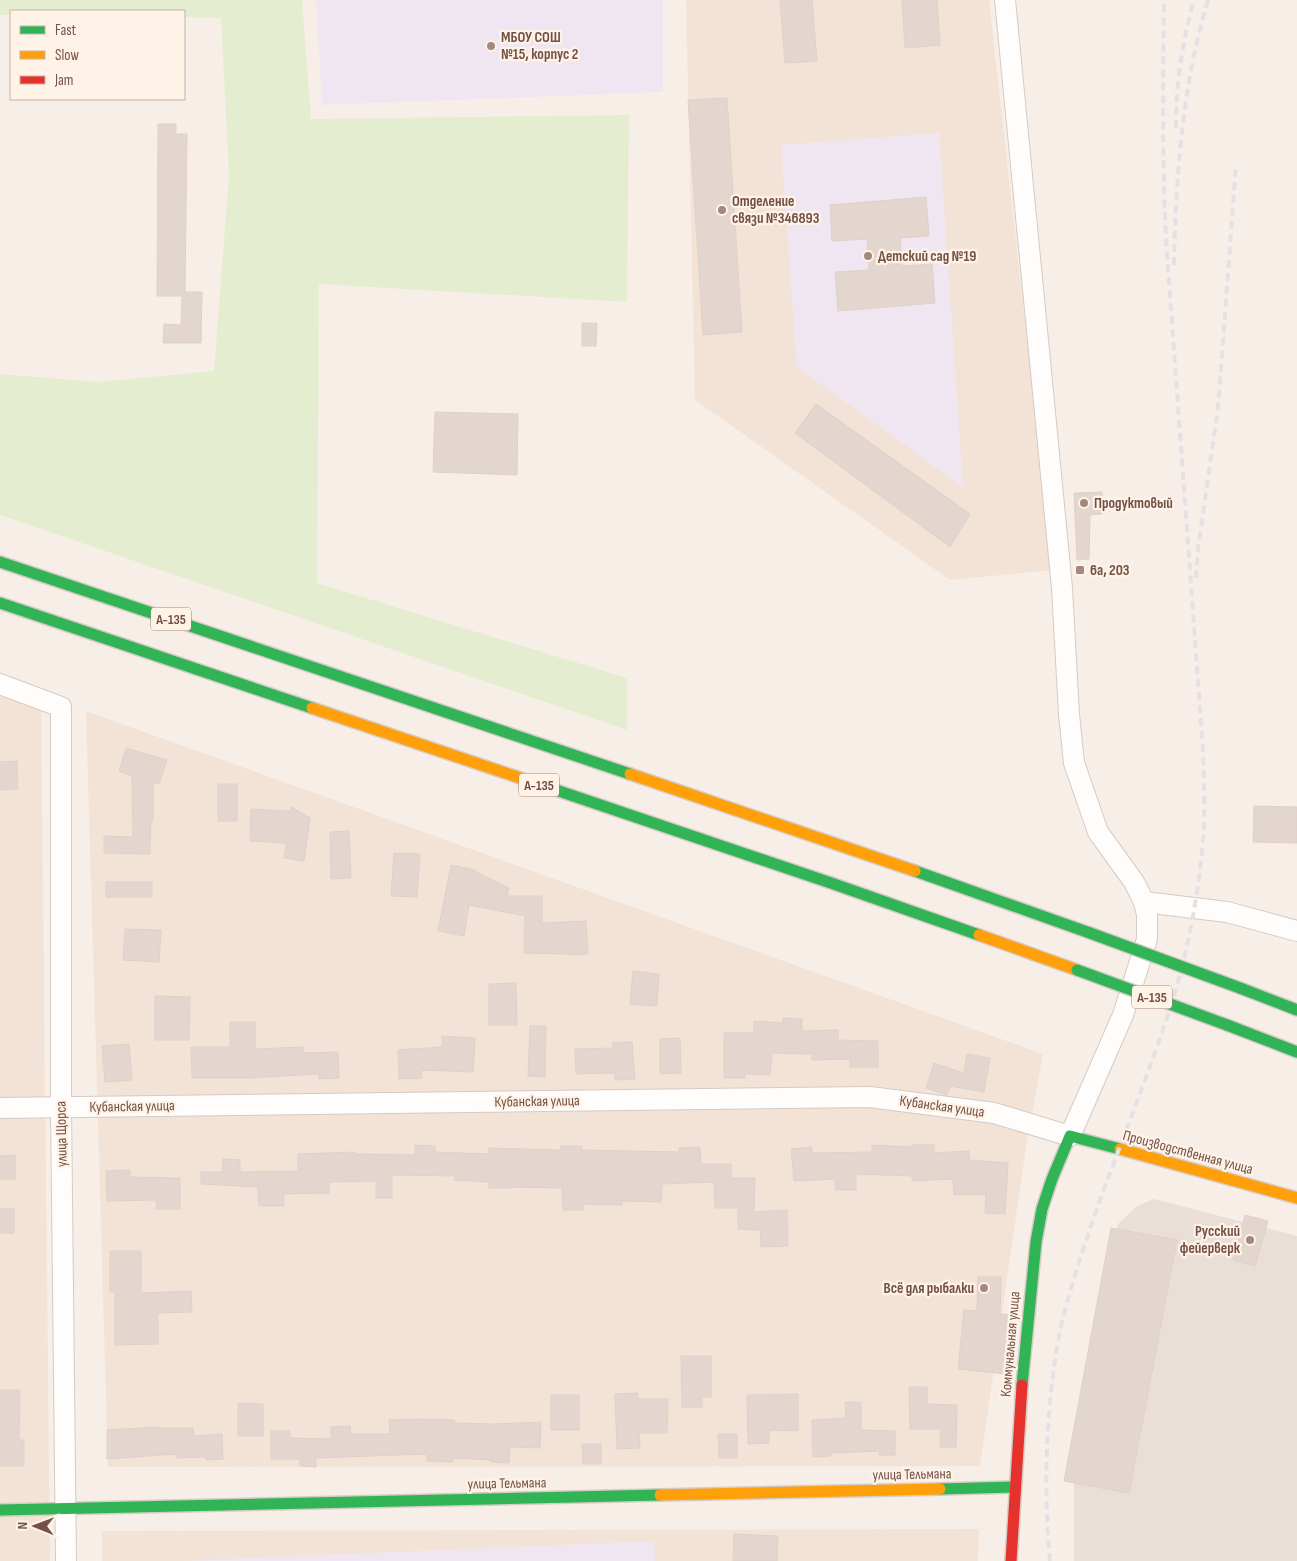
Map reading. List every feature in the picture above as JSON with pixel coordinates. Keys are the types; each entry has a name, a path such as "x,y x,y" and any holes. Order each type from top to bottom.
{"main road":[{"name":"А-135","path":"0,562 844,846 1090,933 1297,1010"},
{"name":"А-135","path":"0,604 831,883 1077,970 1297,1052"},
{"name":"Производственная улица","path":"1070,1136 1297,1198"},
{"name":"Коммунальная улица","path":"1012,1561 1022,1386 1036,1242 1042,1209 1049,1187 1070,1136"},
{"name":"улица Тельмана","path":"0,1510 1015,1487"}],"street":[{"path":"1005,0 1062,588 1069,714 1074,763 1098,832 1134,882 1144,902 1147,915 1147,939 1123,1015 1070,1136"},
{"name":"улица Щорса","path":"0,684 62,707 61,1107 66,1561"},
{"path":"1144,902 1227,912 1297,931"},
{"name":"Кубанская улица","path":"0,1108 870,1097 994,1113 1070,1136"}],"shaded area":[{"name":"МБОУ СОШ №15, корпус 2","path":"316,0 663,0 663,92 322,105"},
{"path":"686,0 989,0 1053,570 950,580 695,400"},
{"name":"Детский сад №19","path":"939,133 963,487 797,367 781,145"},
{"path":"0,680 41,697 50,1561 0,1561"},
{"path":"86,711 1043,1054 1026,1147 980,1466 108,1467"},
{"path":"1154,1199 1297,1236 1297,1561 1074,1561 1074,1461 1118,1224 1137,1206"},
{"path":"979,1529 978,1561 102,1561 102,1531"},
{"path":"654,1541 655,1561 184,1561"}],"green space":[{"path":"0,0 302,0 311,119 629,115 627,302 319,284 317,583 627,678 627,730 0,515 0,374 98,382 214,371 229,175 221,18 185,17 185,10 10,10 10,15 0,15"}],"building":[{"path":"780,0 812,0 817,61 785,63"},
{"path":"902,0 937,0 940,45 905,48"},
{"path":"727,98 742,332 703,335 688,100"},
{"path":"158,124 176,124 176,134 187,134 185,292 202,292 201,343 163,343 164,324 181,325 182,296 157,296"},
{"path":"926,197 929,236 900,238 902,266 932,264 935,303 838,311 835,272 869,270 867,239 832,241 830,205"},
{"path":"582,323 597,323 596,346 582,346"},
{"path":"816,404 970,514 950,547 795,433"},
{"path":"435,412 518,414 517,475 433,472"},
{"path":"1102,492 1102,514 1090,515 1089,559 1077,560 1074,493"},
{"path":"126,748 167,760 159,784 153,782 153,820 151,820 150,854 104,853 104,836 133,837 132,776 119,771"},
{"path":"17,761 18,789 0,790 0,762"},
{"path":"218,784 237,784 237,821 218,821"},
{"path":"1254,806 1297,807 1297,843 1253,842"},
{"path":"291,807 310,818 304,861 284,858 286,843 250,841 251,809 290,811"},
{"path":"349,831 351,878 331,879 330,832"},
{"path":"394,853 420,854 417,897 391,896"},
{"path":"451,865 476,870 476,872 509,888 507,896 542,896 542,923 586,921 588,954 524,953 525,916 469,905 464,936 438,931"},
{"path":"106,882 152,882 152,897 106,897"},
{"path":"125,929 161,930 159,962 123,960"},
{"path":"633,971 659,974 657,1006 630,1004"},
{"path":"516,983 517,1025 489,1025 489,984"},
{"path":"155,996 190,997 189,1040 155,1040"},
{"path":"783,1018 802,1019 802,1031 838,1030 838,1040 878,1041 878,1067 850,1067 850,1059 812,1060 811,1054 772,1053 770,1075 745,1074 745,1078 724,1078 724,1033 754,1033 754,1021 783,1023"},
{"path":"230,1022 255,1022 255,1049 303,1047 304,1053 338,1052 339,1078 319,1079 319,1074 249,1078 192,1078 191,1047 230,1047"},
{"path":"530,1026 546,1026 545,1077 528,1076"},
{"path":"442,1036 475,1038 473,1072 421,1070 422,1078 399,1079 398,1050 442,1047"},
{"path":"680,1038 681,1073 660,1074 660,1039"},
{"path":"632,1042 635,1079 615,1080 614,1073 576,1074 575,1049 613,1048 612,1043"},
{"path":"129,1044 132,1080 105,1082 102,1046"},
{"path":"967,1054 990,1058 984,1092 950,1086 947,1095 926,1088 934,1063 964,1073"},
{"path":"415,1145 435,1146 435,1152 489,1154 489,1148 561,1150 561,1146 582,1146 582,1150 679,1152 679,1148 700,1147 701,1164 731,1164 731,1178 755,1178 754,1212 787,1210 788,1246 761,1247 760,1230 738,1229 738,1208 715,1208 714,1182 662,1184 661,1202 622,1201 622,1205 583,1204 583,1210 563,1210 562,1188 489,1188 489,1182 454,1180 455,1176 392,1175 392,1198 376,1198 376,1181 329,1182 329,1193 284,1194 284,1206 259,1206 258,1187 201,1184 201,1172 222,1172 223,1159 240,1160 240,1172 298,1171 298,1154 355,1152 355,1154 415,1155"},
{"path":"872,1145 912,1147 912,1145 934,1145 934,1153 969,1151 970,1160 1008,1163 1005,1214 985,1213 986,1194 954,1195 953,1179 912,1181 912,1176 856,1174 856,1190 835,1190 835,1179 794,1181 791,1149 812,1147 812,1153 872,1152"},
{"path":"15,1155 15,1179 0,1179 0,1156"},
{"path":"130,1170 130,1177 180,1178 180,1209 156,1209 156,1200 107,1201 106,1171"},
{"path":"0,1209 14,1209 14,1233 0,1233"},
{"name":"Русский фейерверк","path":"1245,1215 1268,1221 1255,1266 1233,1260"},
{"path":"1111,1228 1177,1240 1129,1493 1064,1481"},
{"path":"110,1251 141,1251 141,1293 191,1291 192,1312 158,1313 158,1344 115,1345 115,1292 110,1292"},
{"path":"978,1277 1001,1277 1000,1314 1012,1315 1006,1374 958,1369 964,1310 977,1311"},
{"path":"681,1356 711,1356 711,1397 702,1397 702,1407 682,1407"},
{"path":"909,1387 927,1387 927,1404 957,1405 956,1447 940,1447 941,1429 910,1429"},
{"path":"0,1390 20,1390 19,1440 24,1440 24,1466 0,1466"},
{"path":"638,1393 638,1399 668,1399 667,1433 639,1433 640,1448 617,1449 615,1394"},
{"path":"798,1394 798,1431 769,1430 769,1443 748,1444 747,1395"},
{"path":"551,1395 579,1395 579,1430 551,1430"},
{"path":"845,1402 861,1402 861,1430 895,1431 895,1455 879,1455 879,1451 831,1453 831,1456 813,1457 812,1420 846,1418"},
{"path":"238,1403 263,1404 263,1436 238,1436"},
{"path":"389,1420 455,1420 454,1423 493,1424 541,1422 540,1448 510,1447 509,1463 454,1458 453,1462 427,1461 427,1454 316,1458 316,1467 300,1466 300,1459 271,1459 271,1431 290,1431 290,1438 331,1439 331,1427 350,1426 351,1434 390,1434"},
{"path":"160,1427 193,1428 194,1436 222,1434 223,1459 206,1460 206,1457 176,1458 176,1454 107,1459 107,1430"},
{"path":"718,1434 737,1434 737,1458 719,1458"},
{"path":"582,1444 601,1444 601,1464 583,1464"},
{"path":"734,1534 778,1536 777,1561 733,1561"}],"railway":[{"path":"1050,1561 1046,1475 1047,1446 1055,1359 1060,1331 1071,1289 1093,1221 1151,1064 1175,992 1192,922 1203,838 1203,750 1166,240 1163,150 1164,0"},
{"path":"1176,128 1180,63 1194,0"},
{"path":"1174,265 1176,198 1186,98 1199,33 1208,0"},
{"path":"1196,578 1198,549 1218,408 1236,165"}],"traffic: fast":[{"path":"0,562 630,774"},
{"path":"0,603 312,708"},
{"path":"547,787 979,935"},
{"path":"915,871 1090,933"},
{"path":"1090,933 1240,988"},
{"path":"1077,970 1227,1025"},
{"path":"1240,988 1297,1010"},
{"path":"1227,1025 1297,1052"},
{"path":"1022,1385 1036,1242 1042,1209 1052,1179 1070,1136 1120,1149"},
{"path":"940,1489 1015,1487"},
{"path":"0,1510 660,1495"}],"traffic: slow":[{"path":"312,708 547,787"},
{"path":"630,774 915,871"},
{"path":"979,935 1077,970"},
{"path":"1120,1149 1297,1198"},
{"path":"660,1495 940,1489"}],"traffic: jam":[{"path":"1011,1561 1022,1385"}],"place":[{"name":"МБОУ СОШ №15, корпус 2","path":"491,46"},
{"name":"Отделение связи №346893","path":"722,210"},
{"name":"Детский сад №19","path":"868,256"},
{"name":"Продуктовый","path":"1084,503"},
{"name":"6a, 203","path":"1080,570"},
{"name":"Русский фейерверк","path":"1250,1240"},
{"name":"Всё для рыбалки","path":"984,1288"}]}
